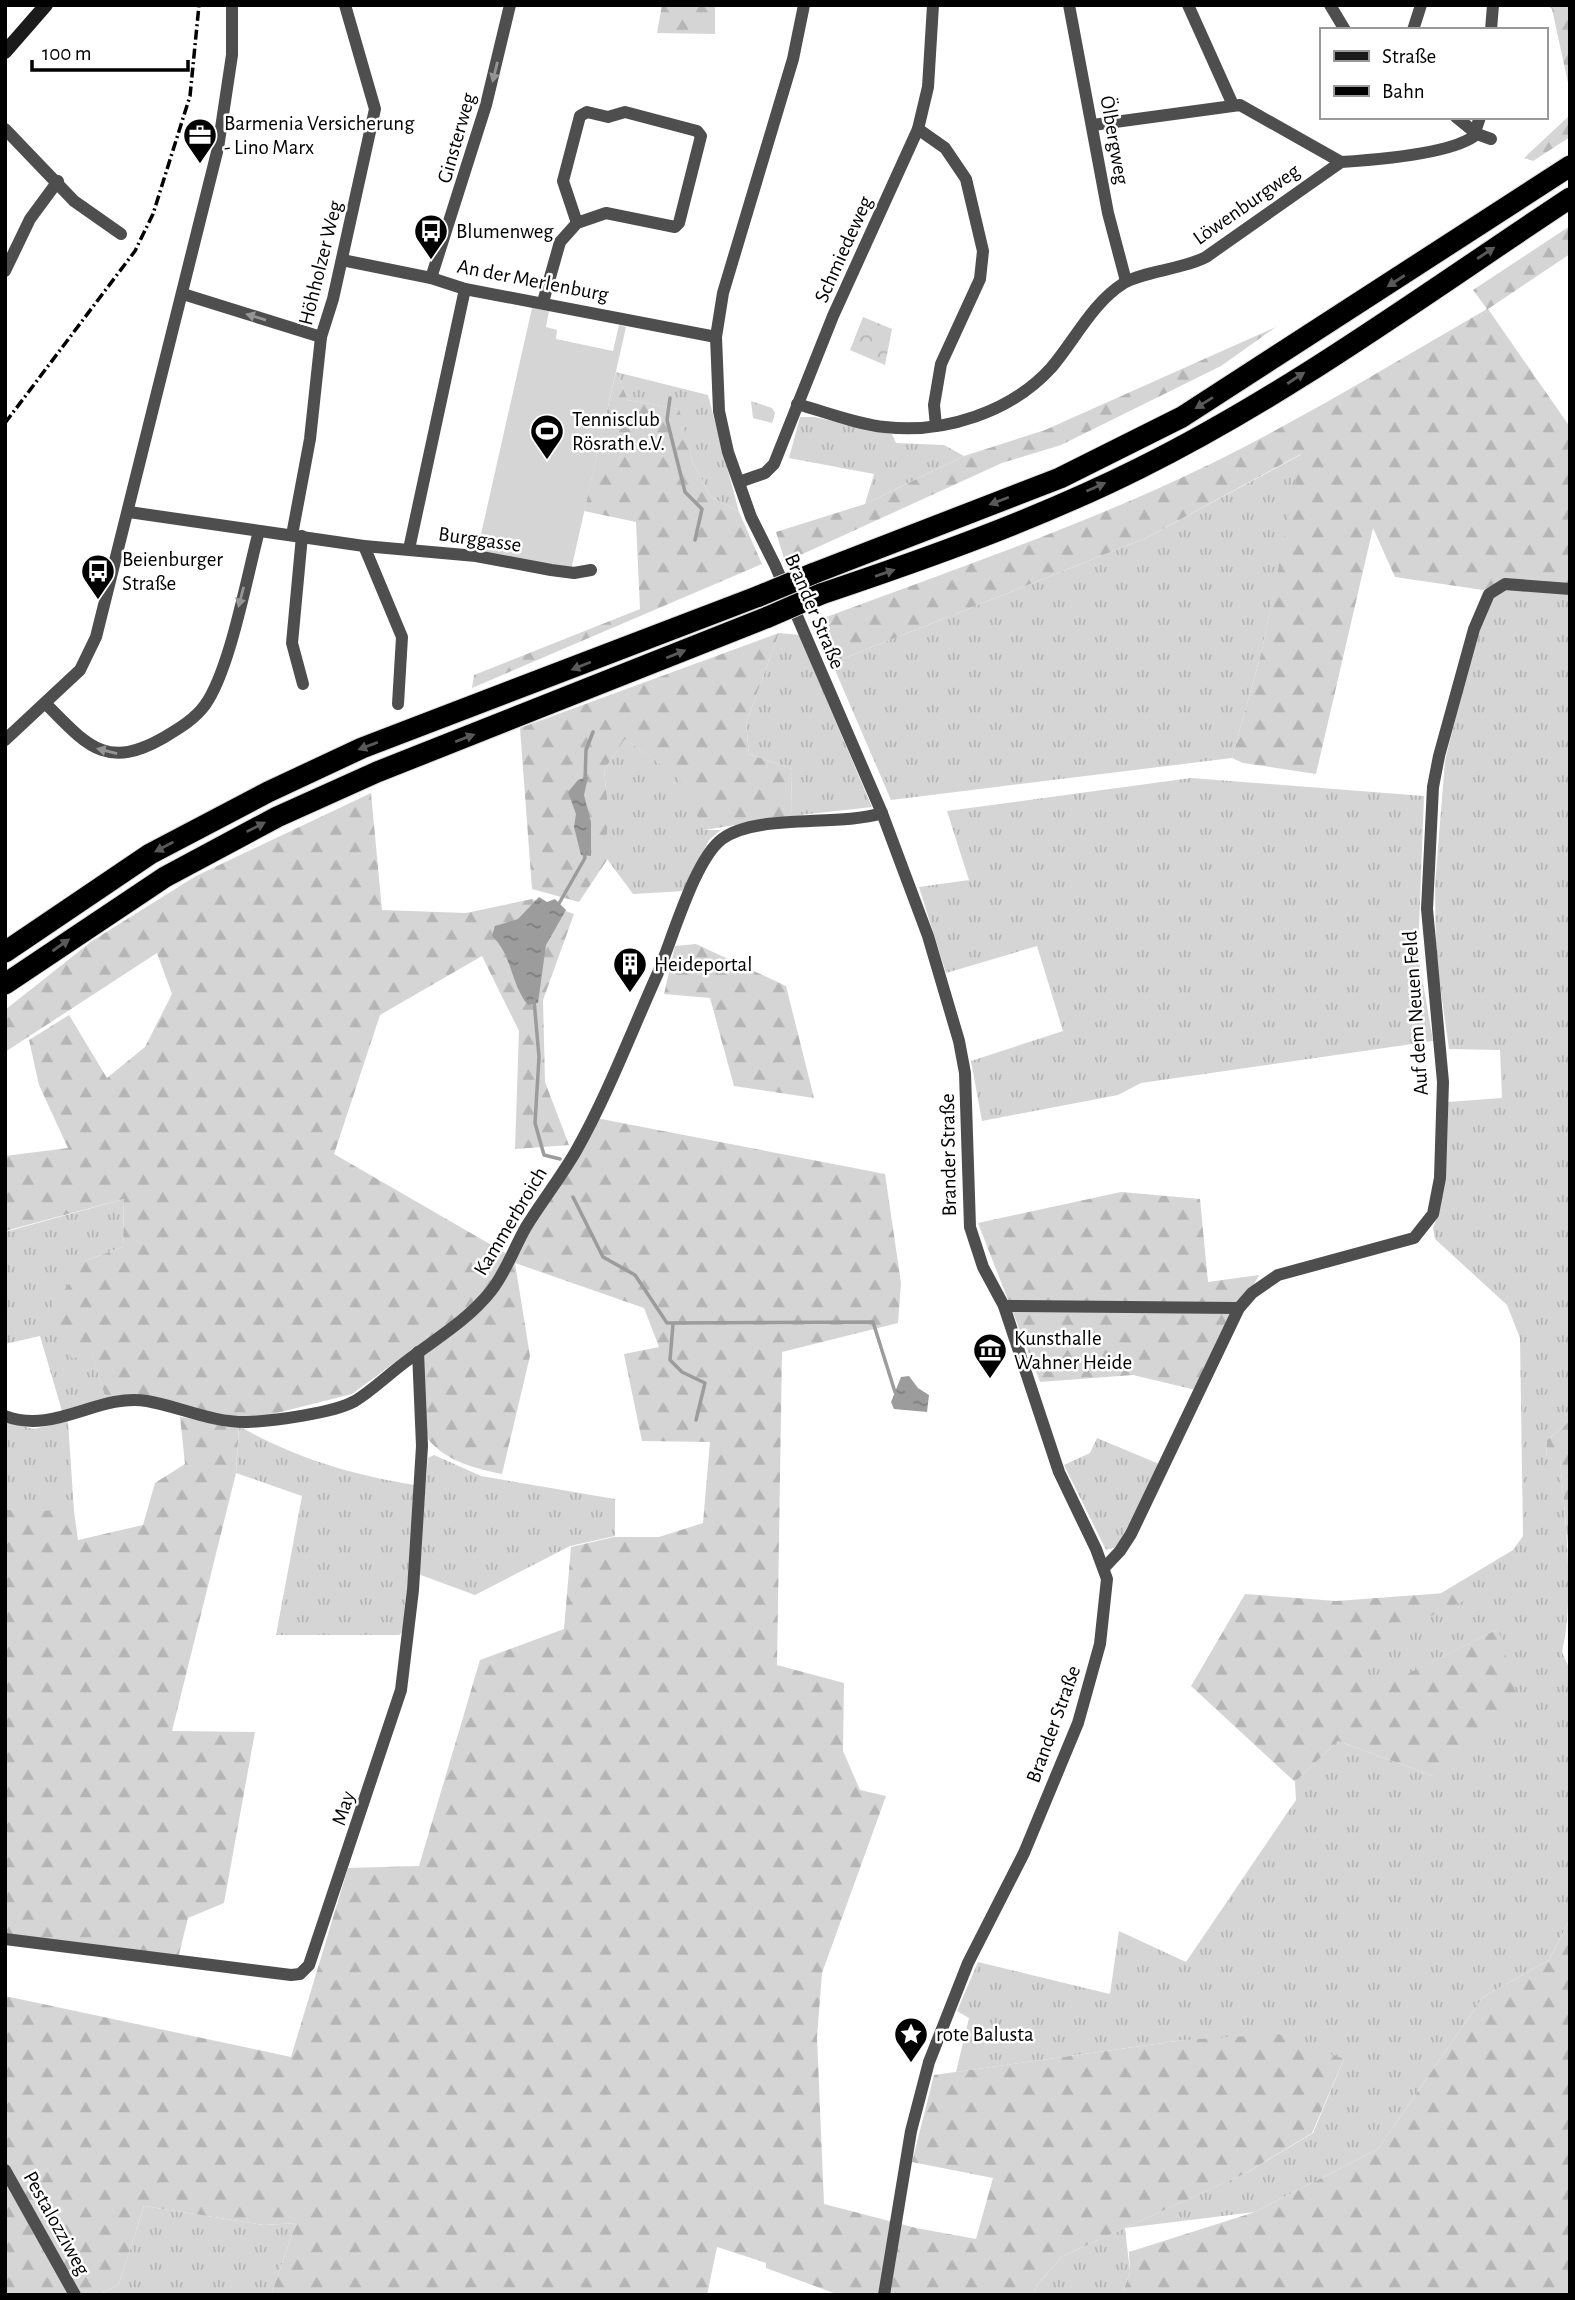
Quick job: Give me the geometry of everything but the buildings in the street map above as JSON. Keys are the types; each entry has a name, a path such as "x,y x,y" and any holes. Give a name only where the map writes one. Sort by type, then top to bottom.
{"highway":[{"path":"5,952 150,854 362,748 1060,478 1182,418 1570,166"},
{"path":"5,984 165,877 277,817 377,772 821,594 925,558 1076,496 1175,450 1279,390 1570,198"}],"main road":[{"path":"5,52 46,5"}],"street":[{"path":"5,740 80,670 92,648 183,294 228,90 232,5"},
{"name":"Höhholzer Weg","path":"297,536 321,337 342,260 375,109 345,5"},
{"name":"Ginsterweg","path":"431,278 469,166 510,5"},
{"name":"Brander Straße","path":"804,5 793,58 737,237 723,293 716,337 719,411 738,482 882,813 914,895 959,1041 968,1106 967,1203 970,1227 983,1267 1004,1306 1059,1472 1107,1579 1104,1617 1088,1694 1024,1853 968,1963 929,2062 911,2131 884,2295"},
{"name":"Schmiedeweg","path":"738,482 770,469 918,129 928,87 933,5"},
{"name":"Ölbergweg","path":"1069,5 1108,213 1126,281"},
{"path":"1188,5 1233,105"},
{"path":"1330,5 1344,28"},
{"path":"1414,28 1421,5"},
{"path":"1491,28 1493,5"},
{"path":"1093,125 1233,105 1247,108 1341,162 1369,161 1458,145 1476,133 1480,119"},
{"path":"543,302 560,242 577,223 606,213 674,227 679,223 701,135 697,131 625,112 608,117 587,113 580,116 563,181 577,223"},
{"path":"1458,119 1476,133 1491,139"},
{"path":"5,129 58,181 74,201 121,234"},
{"path":"918,129 945,148 966,179 984,251 980,279 941,364 934,405 936,426"},
{"name":"Löwenburgweg","path":"797,404 886,427 936,426 967,420 1004,404 1031,386 1065,351 1098,305 1126,281 1189,266 1206,257 1341,162"},
{"path":"5,271 30,219 58,181"},
{"name":"An der Merlenburg","path":"342,260 431,278 465,289 716,337"},
{"path":"410,549 465,289"},
{"path":"183,294 321,337"},
{"name":"Burggasse","path":"129,512 364,546 477,556 574,573 591,570"},
{"path":"45,703 92,747 117,755 143,749 193,718 210,697 223,668 259,531"},
{"path":"297,536 292,642 303,684"},
{"path":"364,546 402,637 398,704"},
{"name":"Auf dem Neuen Feld","path":"1104,1568 1131,1534 1239,1308 1252,1293 1278,1275 1414,1238 1433,1214 1440,1178 1443,1082 1430,947 1427,882 1433,787 1439,756 1474,629 1489,594 1505,584 1570,589"},
{"name":"Kammerbroich","path":"5,1416 25,1422 50,1420 117,1402 137,1401 231,1420 281,1418 353,1402 472,1312 492,1289 524,1230 577,1148 658,972 690,892 721,840 734,832 757,827 859,820 882,813"},
{"path":"1004,1306 1239,1308"},
{"name":"May","path":"5,1939 291,1975 300,1974 309,1965 401,1690 413,1590 422,1446 418,1352"},
{"name":"Pestalozziweg","path":"5,2170 75,2295"}],"green space":[{"path":"662,5 715,5 715,34 657,33"},
{"path":"1548,5 1570,5 1570,92 1552,9"},
{"path":"1570,115 1570,137 1533,161 1524,158"},
{"path":"1570,226 1570,254 1488,309 1570,427 1570,584 1499,582 1483,590 1395,577 1373,528 1316,774 1243,763 1232,758 1262,650 1301,454 1146,538 832,663 813,622 1059,530 1156,489 1240,449 1347,391 1487,309 1473,290"},
{"name":"Tennisclub Rösrath e.V.","path":"532,308 549,311 546,327 557,330 556,339 613,351 619,325 626,327 571,570 477,552"},
{"path":"863,317 892,329 885,365 850,350"},
{"path":"1276,327 1221,366 1061,445 1002,463 785,562 776,532 865,504 964,456 1045,430"},
{"path":"616,372 708,395 739,512 711,497 693,463 678,409 628,400"},
{"path":"616,372 628,400 679,409 693,463 711,497 739,512 762,564 472,688 474,675 640,609 636,522 584,511"},
{"path":"751,401 772,408 775,413 772,423 753,418"},
{"path":"800,417 814,417 892,434 896,443 944,445 964,456 865,504 874,474 789,458"},
{"path":"1302,454 1262,650 1232,758 891,800 832,663 1146,538"},
{"path":"1528,588 1570,592 1570,1421 1547,1440 1546,1458 1560,1459 1568,1557 1568,1607 1562,1652 1570,1670 1570,1919 1549,1960 1483,1997 1378,2149 1255,2212 1125,2228 1130,2272 1122,2295 1033,2295 1037,2285 1063,2256 1248,2172 1313,2133 1344,2059 1184,2040 956,2072 969,2018 957,2011 978,1962 1110,1994 1119,1931 1186,1962 1296,1800 1295,1782 1338,1741 1433,1776 1498,1629 1367,1694 1363,1647 1484,1591 1438,1595 1513,1550 1523,1536 1520,1338 1507,1305 1435,1239 1433,1228 1438,1215 1448,1102 1502,1098 1500,1050 1449,1049 1436,957 1435,885 1445,761 1475,636 1490,600 1506,590"},
{"path":"779,633 799,635 872,807 791,816 792,769 749,754 746,723"},
{"path":"779,633 746,723 749,754 792,769 791,816 704,830 678,777 625,739 604,770 607,860 579,902 532,889 520,728"},
{"path":"625,739 679,777 704,830 721,830 709,840 684,891 633,894 607,859 604,770"},
{"path":"1191,778 1424,796 1418,954 1433,1041 1141,1083 1118,1095 982,1121 971,1061 1063,1031 1037,946 946,973 919,887 969,880 947,811"},
{"path":"371,793 382,910 466,913 532,899 574,914 543,1000 545,1082 569,1145 515,1149 519,1031 482,956 380,1015 334,1154 507,1254 596,1118 885,1174 901,1283 898,1323 782,1352 777,1665 844,1683 843,1751 860,1790 886,1796 822,1973 817,2037 824,2204 916,2228 976,2239 993,2178 912,2162 934,2075 1184,2040 1278,2034 1344,2059 1312,2133 1246,2173 1063,2256 1037,2285 1033,2295 839,2295 766,2268 766,2263 717,2247 707,2295 271,2295 296,2223 264,2225 144,2206 119,2284 99,2295 5,2295 5,1996 291,2057 348,1868 419,1866 480,1660 564,1629 571,1547 614,1537 659,1537 703,1523 710,1442 642,1441 624,1354 659,1347 644,1308 515,1263 530,1356 502,1474 472,1467 452,1458 428,1439 413,1349 352,1394 265,1416 239,1417 106,1400 92,1353 71,1359 53,1305 87,1260 123,1247 124,1199 5,1231 5,1156 68,1148 39,1085 29,1040 69,1015 107,1078 145,1047 172,994 157,953 5,1052 5,1010 92,941 196,876"},
{"path":"696,944 786,986 814,1098 734,1086 710,998 664,994 675,946"},
{"path":"1121,1192 1200,1199 1208,1282 1259,1275 1196,1390 1133,1375 1040,1382 978,1223"},
{"path":"124,1199 123,1247 87,1260 92,1352 106,1400 62,1411 40,1336 5,1344 5,1232"},
{"path":"180,1417 239,1426 236,1473 172,1731 255,1732 224,1903 188,1918 178,1958 5,1934 5,1510 74,1511 78,1540 143,1525 155,1483 185,1464"},
{"path":"68,1421 74,1511 5,1524 5,1422 34,1429"},
{"path":"1570,1421 1570,1568 1560,1460 1546,1458 1547,1440"},
{"path":"239,1426 324,1464 415,1485 404,1630 399,1635 276,1635 302,1496 236,1473"},
{"path":"1097,1438 1159,1464 1121,1546 1106,1550 1064,1465 1090,1453"},
{"path":"434,1455 481,1476 615,1499 615,1536 570,1546 475,1595 418,1574 428,1458"},
{"path":"1487,1590 1364,1647 1368,1693 1498,1629 1520,1705 1433,1776 1338,1741 1295,1782 1191,1686 1245,1594 1336,1601"},
{"path":"1570,1919 1570,2295 1122,2295 1130,2272 1129,2252 1255,2212 1378,2149 1483,1997 1549,1960"},
{"path":"144,2206 264,2225 296,2223 271,2295 99,2295 119,2284"}],"water":[{"path":"588,777 584,795 591,822 591,856 581,855 574,827 576,814 568,792 578,780"},
{"path":"539,897 547,902 555,899 566,910 546,945 538,1003 528,1005 522,997 504,952 492,936 495,926 518,919"},
{"path":"909,1376 918,1388 929,1395 927,1412 894,1409 891,1402 901,1377"}],"waterway":[{"path":"670,398 667,420 685,492 702,509 695,540"},
{"path":"585,782 586,750 593,732"},
{"path":"557,907 585,858 584,852"},
{"path":"534,1000 539,1057 535,1123 544,1155 560,1159"},
{"path":"573,1197 603,1257 635,1275 667,1323 873,1322 895,1392"},
{"path":"673,1324 670,1360 682,1372 705,1383 696,1420"}],"railway":[{"path":"5,423 135,251 153,214 190,96 199,5"}],"place":[{"name":"Barmenia Versicherung - Lino Marx","path":"200,165"},
{"name":"Blumenweg","path":"431,261"},
{"name":"Tennisclub Rösrath e.V.","path":"547,461"},
{"name":"Beienburger Straße","path":"98,601"},
{"name":"Heideportal","path":"630,994"},
{"name":"Kunsthalle Wahner Heide","path":"990,1380"},
{"name":"rote Balusta","path":"911,2064"}]}
